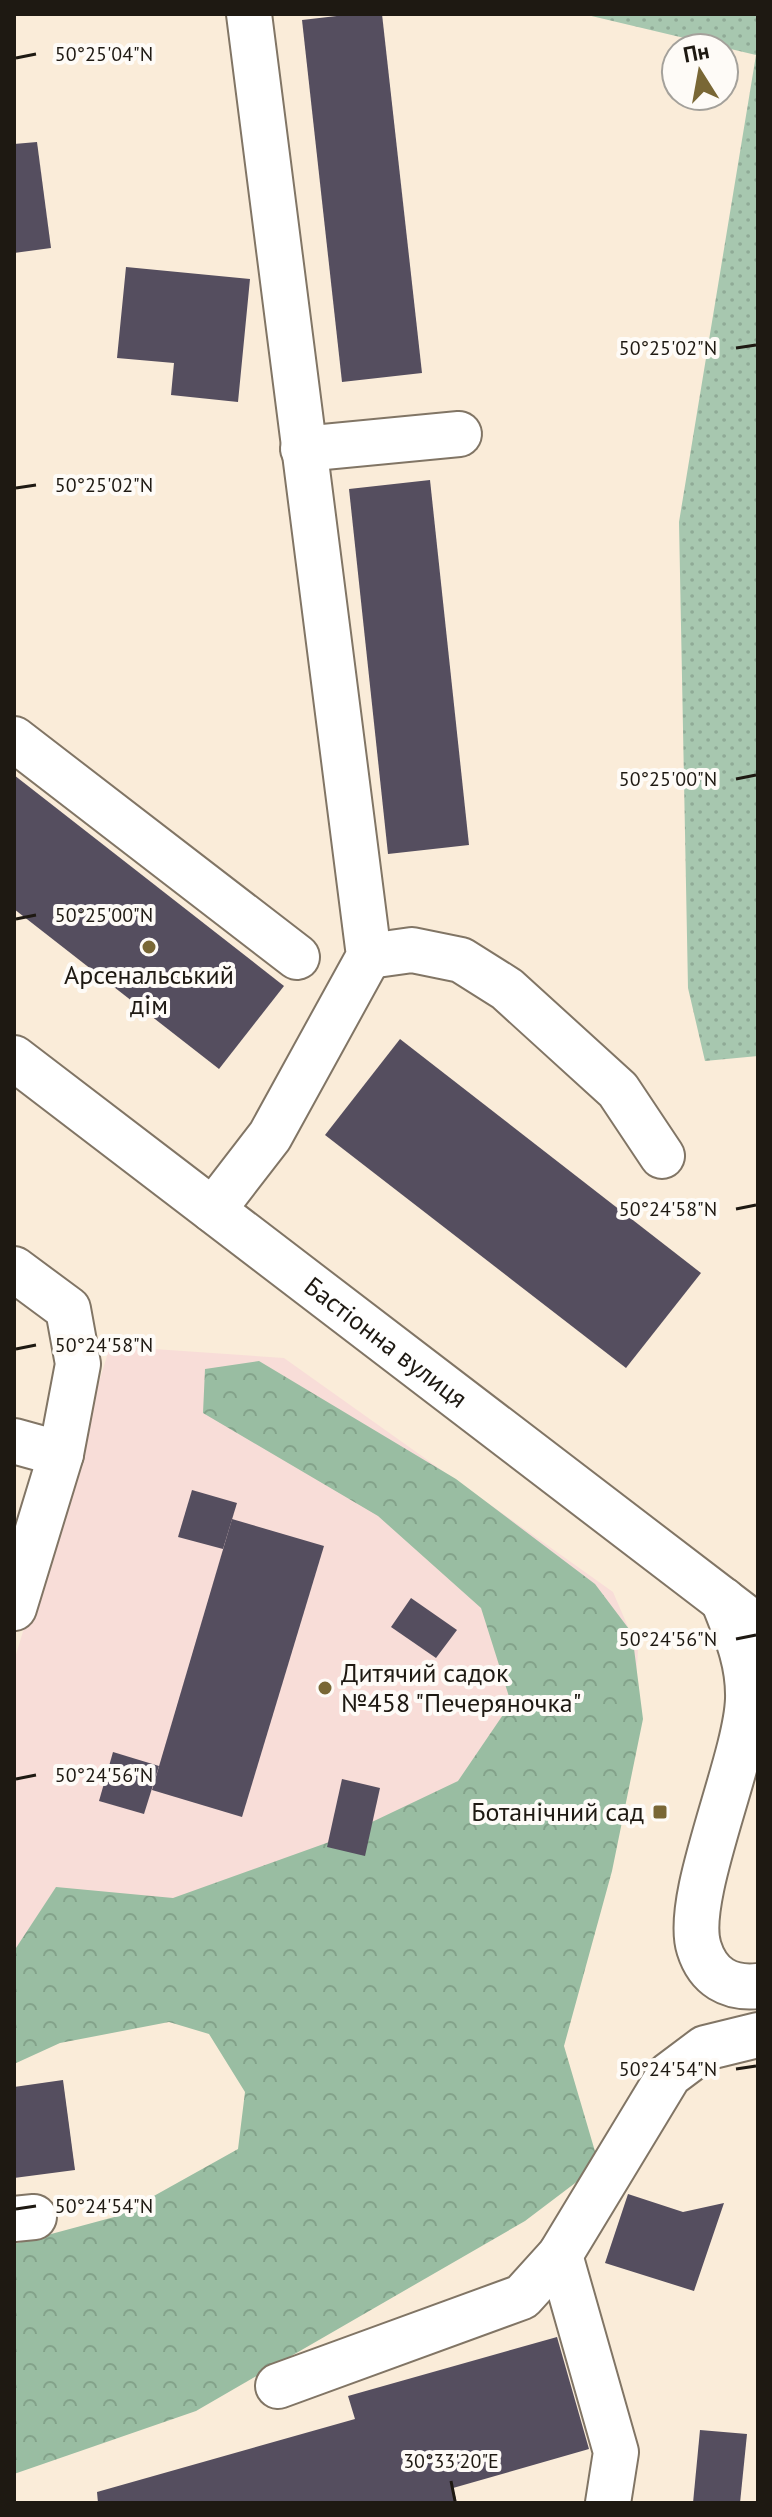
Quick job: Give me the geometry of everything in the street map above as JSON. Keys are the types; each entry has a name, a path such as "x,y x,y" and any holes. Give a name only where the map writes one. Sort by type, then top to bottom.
{"street":[{"path":"213,1210 270,1136 369,956 249,14"},
{"path":"303,449 459,434"},
{"path":"14,739 297,957"},
{"path":"369,956 412,950 461,960 507,989 618,1090 662,1156"},
{"name":"Бастіонна вулиця","path":"14,1058 757,1626"},
{"path":"14,1269 68,1309 78,1364 61,1454 14,1608"},
{"path":"14,1441 61,1454"},
{"path":"722,1597 745,1655 748,1700 698,1907 698,1947 714,1977 738,1988 758,1986"},
{"path":"278,2386 522,2297 560,2255 669,2075 705,2048 758,2035"},
{"path":"560,2255 616,2452 608,2503"}],"shaded area":[{"name":"Дитячий садок №458 \"Печеряночка\"","path":"110,1346 284,1358 613,1592 638,1650 634,1714 585,1881 14,1973 14,1661"}],"green space":[{"path":"583,14 758,14 758,1056 705,1061 688,988 679,522 756,55 740,51 740,32 660,32"},
{"path":"259,1361 456,1479 595,1584 632,1633 643,1719 612,1871 564,2046 599,2165 525,2221 196,2411 14,2474 14,2244 118,2216 238,2149 245,2092 209,2034 169,2022 60,2043 14,2064 14,1951 56,1887 173,1898 332,1841 458,1781 511,1703 481,1608 378,1516 203,1413 205,1369"}],"building":[{"path":"382,14 422,373 342,382 302,20"},
{"path":"37,142 51,248 14,253 14,144"},
{"path":"126,267 250,279 238,402 171,395 174,363 117,358"},
{"path":"430,480 469,845 388,854 349,489"},
{"name":"Арсенальський дім","path":"14,775 284,986 219,1069 14,909"},
{"path":"400,1039 701,1273 626,1368 325,1135"},
{"path":"192,1490 237,1503 223,1549 178,1537"},
{"path":"232,1519 324,1546 242,1817 152,1790"},
{"path":"411,1598 457,1630 436,1658 391,1627"},
{"path":"113,1752 159,1766 144,1814 99,1801"},
{"path":"342,1779 380,1788 365,1856 327,1847"},
{"path":"63,2080 75,2170 14,2178 14,2087"},
{"path":"628,2194 683,2212 724,2203 694,2291 605,2263"},
{"path":"557,2337 589,2449 453,2488 457,2503 98,2503 97,2492 355,2419 348,2396"},
{"path":"700,2430 747,2434 740,2503 693,2503"}],"place":[{"name":"Арсенальський дім","path":"149,947"},
{"name":"Дитячий садок №458 \"Печеряночка\"","path":"325,1688"},
{"name":"Ботанічний сад","path":"660,1812"}]}
